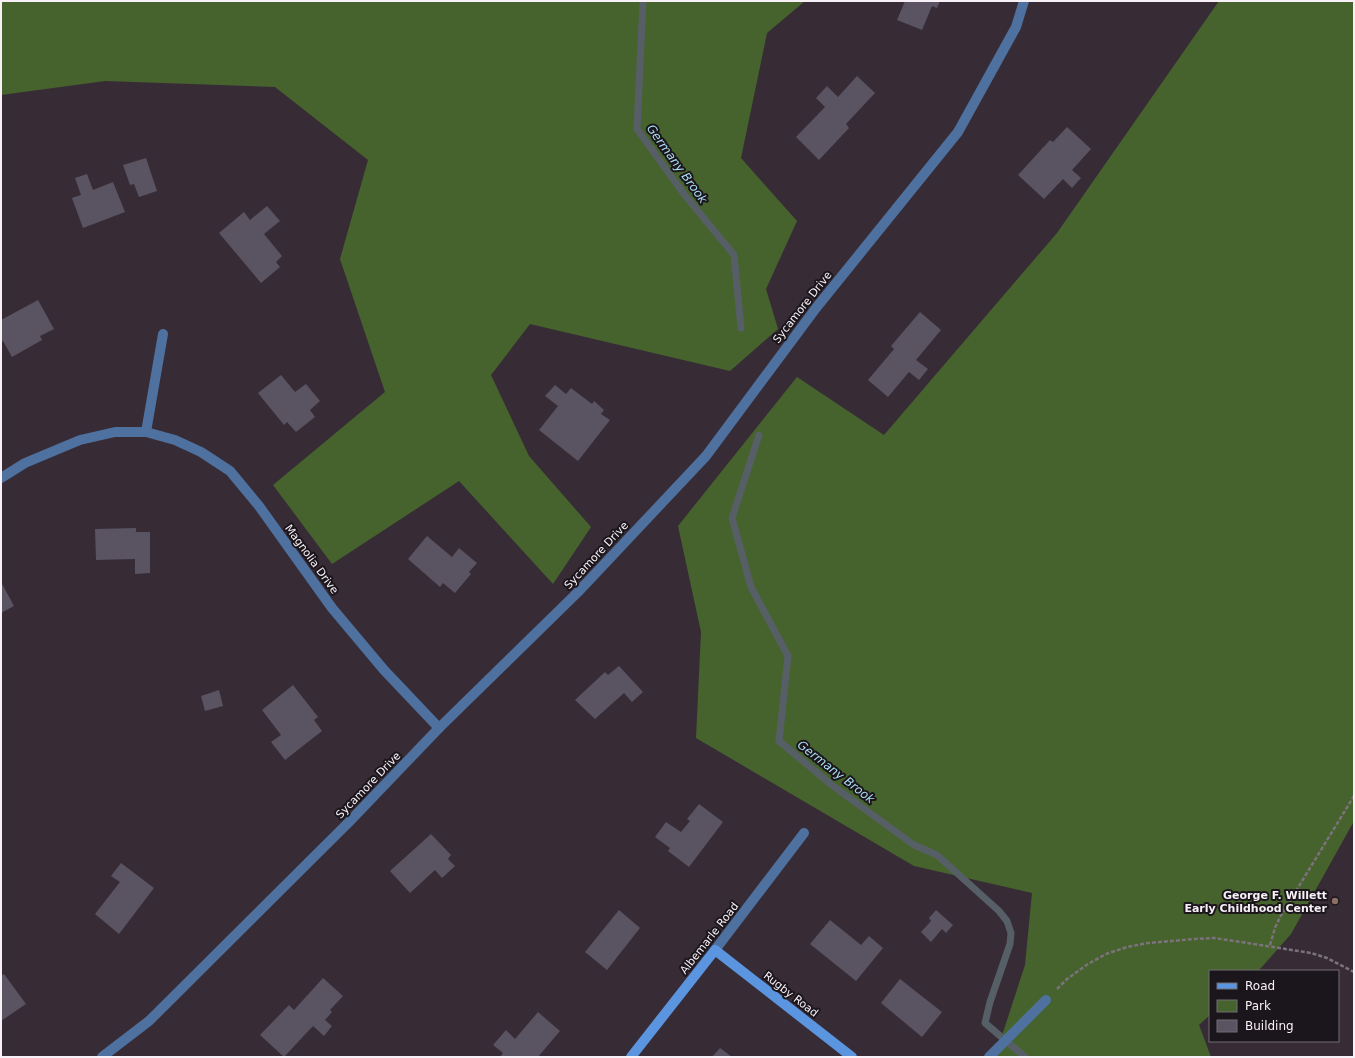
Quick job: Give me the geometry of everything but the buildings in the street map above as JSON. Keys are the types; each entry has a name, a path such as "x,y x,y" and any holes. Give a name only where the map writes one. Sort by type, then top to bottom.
{"street":[{"name":"Sycamore Drive","path":"102,1057 149,1021 349,822 439,728 578,592 706,456 816,308 958,132 1016,27 1024,1"},
{"path":"146,432 163,334"},
{"name":"Magnolia Drive","path":"1,478 25,463 80,440 115,432 146,432 175,440 201,452 230,471 259,506 332,608 384,670 439,728"},
{"name":"Albemarle Road","path":"630,1057 715,950 804,833"},
{"name":"Rugby Road","path":"715,950 852,1057"},
{"path":"993,1053 1046,1000"}],"path":[{"path":"1270,946 1280,917 1354,796"},
{"path":"1046,1000 1068,979 1088,964 1106,954 1127,947 1173,940 1214,938 1311,953 1327,958 1354,972"}],"green space":[{"path":"1,1 805,1 767,33 741,158 797,221 766,289 778,329 730,371 530,324 491,375 529,456 591,527 553,584 459,481 332,564 273,485 385,392 340,259 368,160 275,87 105,81 1,95"},
{"path":"1219,1 1354,1 1354,821 1291,934 1261,968 1259,970 1209,970 1209,1016 1199,1025 1211,1057 995,1057 1025,965 1032,893 914,866 696,738 701,632 678,526 797,377 884,435 1057,233"}],"waterway":[{"name":"Germany Brook","path":"643,1 637,129 684,194 734,255 741,328"},
{"name":"Germany Brook","path":"759,435 732,518 751,587 788,656 779,741 833,786 914,845 937,855 999,911 1007,921 1011,933 1010,944 990,1002 985,1023 1025,1057"}],"place":[{"name":"George F. Willett Early Childhood Center","path":"1335,901"}]}
